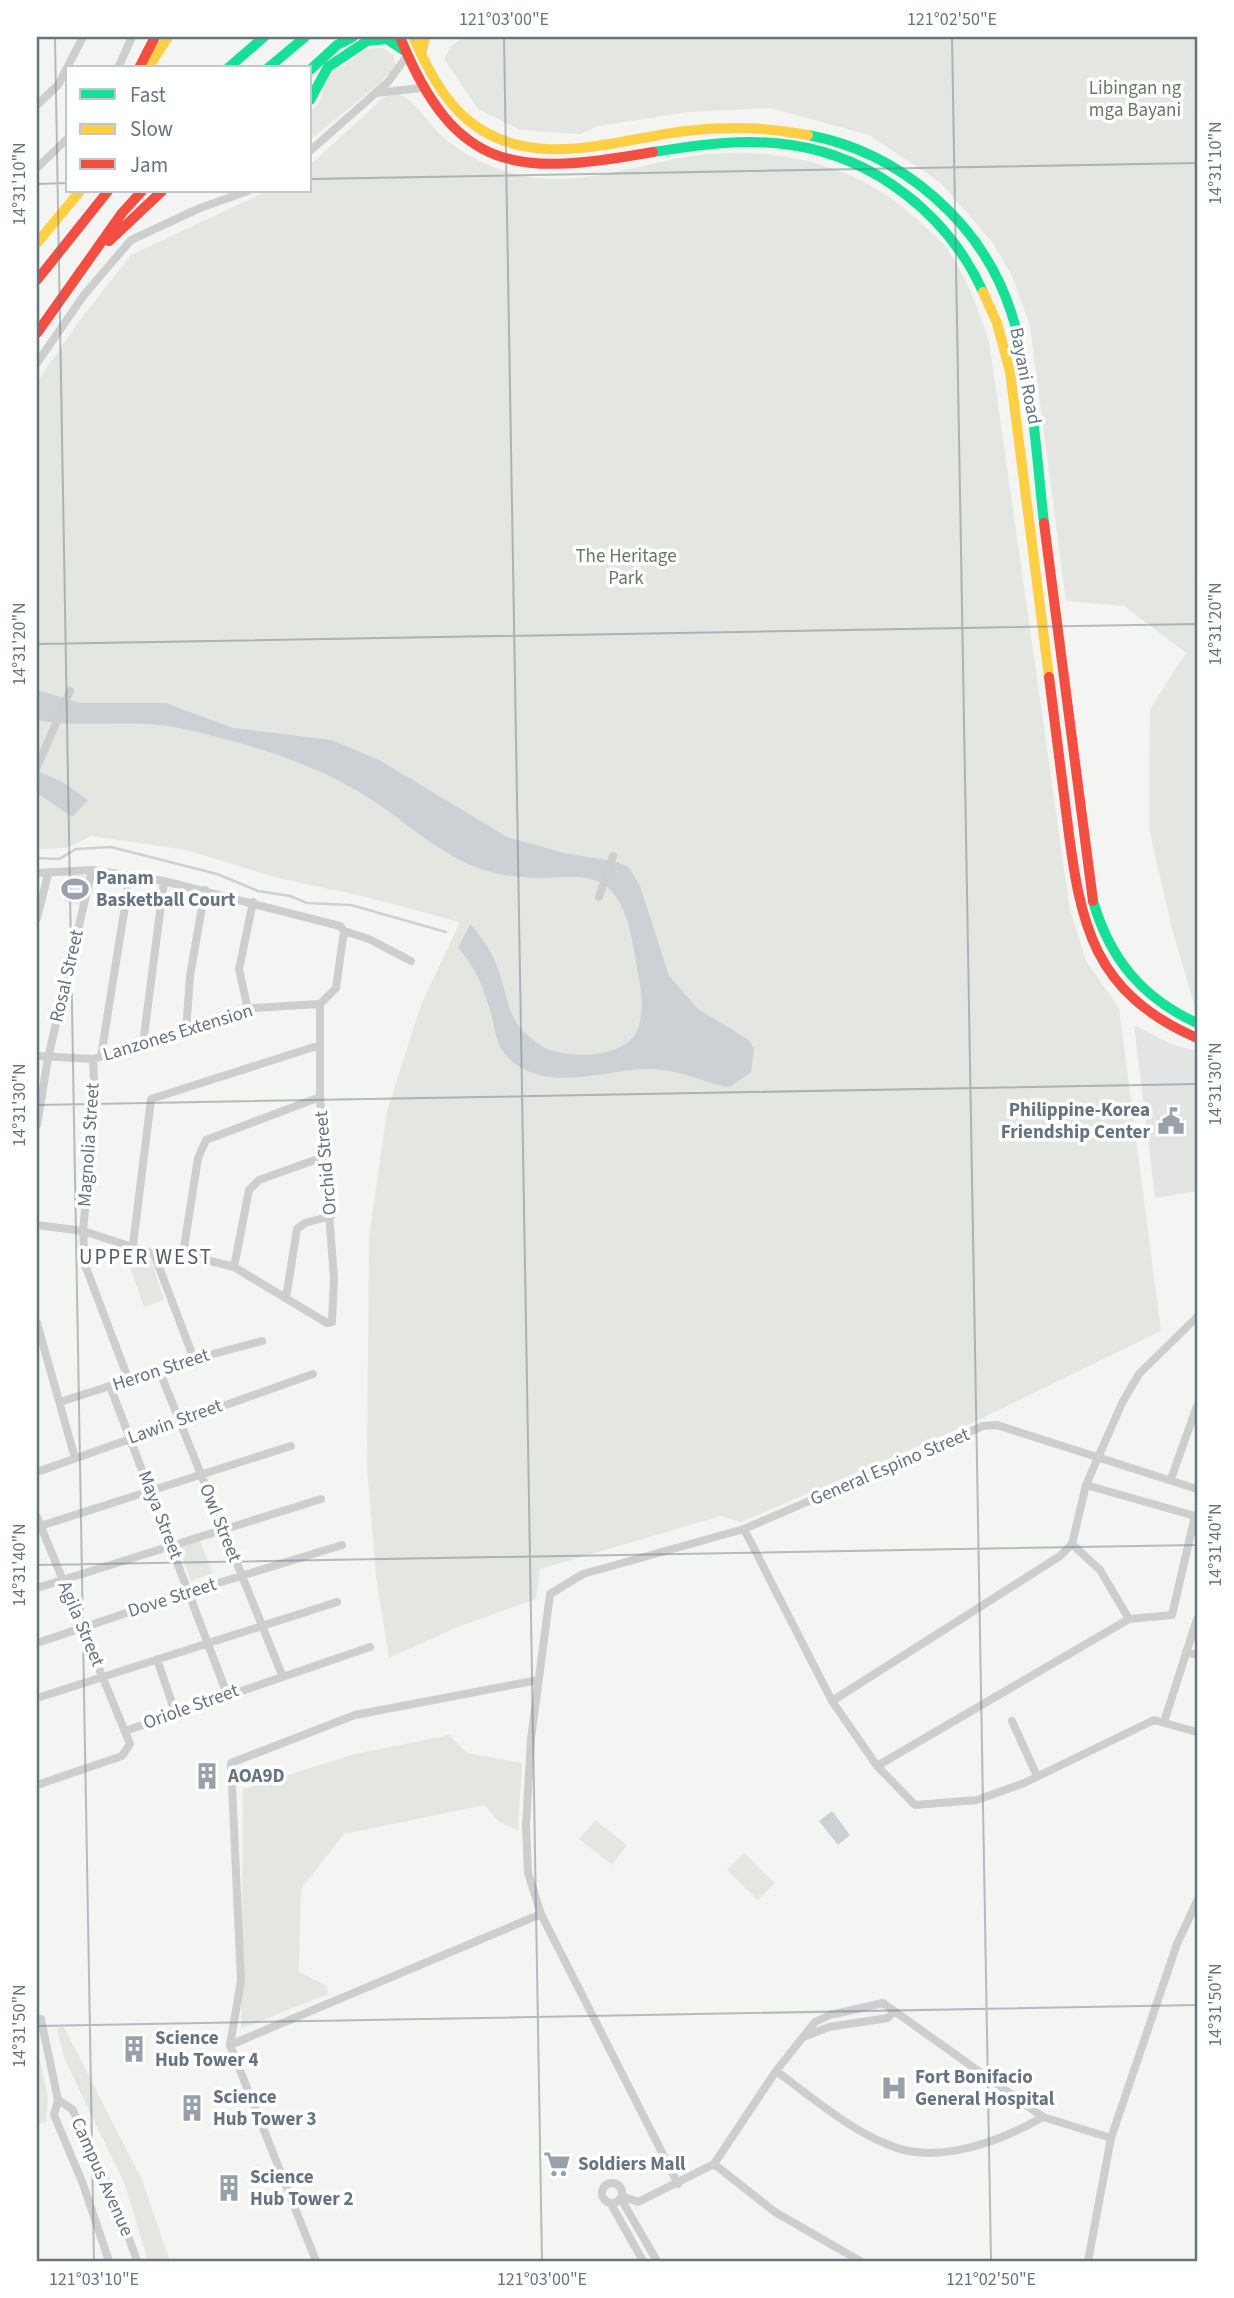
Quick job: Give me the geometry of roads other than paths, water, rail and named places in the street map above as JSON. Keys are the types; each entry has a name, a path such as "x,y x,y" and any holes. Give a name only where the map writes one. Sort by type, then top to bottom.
{"main road":[{"path":"140,66 155,37"},
{"path":"149,66 168,37"},
{"path":"230,66 264,37"},
{"path":"270,66 304,37"},
{"path":"312,67 337,46 353,37"},
{"name":"Bayani Road","path":"400,37 421,88 439,114 472,144 495,155 541,165 589,164 714,144 744,142 807,147 854,162 885,178 932,216 968,260 984,288 1004,341 1074,874 1085,924 1095,949 1114,981 1135,1004 1155,1018 1197,1038"},
{"name":"Bayani Road","path":"414,37 446,98 462,116 478,129 519,146 565,149 710,128 779,127 807,131 858,148 890,164 944,205 982,253 999,282 1021,350 1087,872 1096,919 1108,946 1125,973 1160,1006 1197,1023"},
{"path":"421,54 425,37"},
{"path":"312,96 328,66 367,41 387,39 406,54"},
{"path":"37,243 79,192"},
{"path":"37,280 107,192"},
{"path":"37,333 86,263 141,192"},
{"path":"86,263 161,192"},
{"path":"1074,874 1087,872"}],"street":[{"path":"68,66 83,37"},
{"path":"119,66 132,37"},
{"path":"312,149 376,93 406,54"},
{"path":"37,105 58,85 66,70"},
{"path":"376,93 421,88"},
{"path":"776,145 779,127"},
{"path":"37,168 66,140"},
{"path":"37,363 84,295 131,240 200,208 245,192"},
{"path":"932,216 944,205"},
{"path":"37,766 70,691"},
{"path":"599,897 613,856"},
{"path":"37,873 92,870 205,890 342,928 411,961"},
{"name":"Rosal Street","path":"37,1125 48,1058 92,870"},
{"path":"37,918 48,874"},
{"name":"Magnolia Street","path":"129,1381 85,1265 83,1231 97,1058 130,875"},
{"path":"143,1044 164,881"},
{"path":"186,1032 191,976 205,890"},
{"path":"248,1010 239,970 253,902"},
{"path":"320,1004 336,988 342,928"},
{"name":"Lanzones Extension","path":"37,1056 97,1058 186,1032 248,1010 277,1005 320,1004"},
{"name":"Orchid Street","path":"286,1298 327,1322 332,1322 334,1278 320,1097 320,1004"},
{"path":"132,1245 151,1099 320,1045"},
{"path":"183,1254 198,1158 206,1140 320,1097"},
{"path":"234,1267 249,1190 259,1180 326,1156"},
{"path":"37,1225 83,1231 154,1254 183,1254 234,1267 286,1298 298,1229 305,1223 331,1216"},
{"path":"154,1254 194,1359"},
{"path":"832,1701 1060,1556 1072,1544 1086,1485 1139,1374 1197,1317"},
{"path":"37,1323 75,1458"},
{"name":"Heron Street","path":"60,1402 262,1340"},
{"name":"Owl Street","path":"159,1370 282,1675"},
{"name":"Lawin Street","path":"37,1472 179,1419 313,1374"},
{"name":"Maya Street","path":"110,1386 227,1694"},
{"path":"1171,1479 1197,1406"},
{"name":"General Espino Street","path":"678,2184 541,1914 526,1857 531,1739 550,1594 576,1577 605,1567 658,1555 744,1529 983,1426 997,1425 1098,1455 1197,1489"},
{"path":"38,1523 291,1446"},
{"path":"877,1766 1129,1619 1172,1615 1195,1516 1086,1485"},
{"path":"37,1588 321,1499"},
{"name":"Agila Street","path":"38,1523 125,1731"},
{"path":"744,1529 832,1701 877,1766 915,1805 977,1800 1037,1776 1154,1720 1197,1732"},
{"path":"1072,1544 1100,1570 1129,1619"},
{"name":"Dove Street","path":"37,1643 189,1591 342,1545"},
{"path":"37,1698 337,1602"},
{"path":"1164,1722 1197,1619"},
{"name":"Oriole Street","path":"37,1785 122,1755 130,1744 125,1731 370,1647"},
{"path":"1186,1652 1197,1656"},
{"path":"157,1659 175,1712"},
{"path":"316,2261 230,2045 241,1981 231,1763 355,1715 538,1680"},
{"path":"1012,1721 1037,1776"},
{"path":"1088,2261 1111,2138 1177,1944 1197,1901"},
{"path":"230,2045 541,1914"},
{"path":"611,2204 622,2197 638,2202 714,2164 776,2071 815,2022 830,2015 883,2003 1043,2117 1111,2138"},
{"path":"800,2038 830,2027 888,2018 894,2011"},
{"name":"Campus Avenue","path":"41,2019 58,2100 54,2115 83,2184 109,2261"},
{"path":"776,2071 850,2123 889,2146 914,2152 938,2152 991,2141 1016,2133 1043,2117"},
{"name":"Campus Avenue","path":"58,2100 72,2109 90,2144 120,2213 136,2261"},
{"path":"714,2164 775,2213 860,2261"},
{"path":"643,2261 611,2204 602,2194 607,2185 619,2186 622,2197 657,2261"}],"waterway":[{"path":"37,858 59,859 76,849 111,847 217,874 258,891 290,896 307,903 351,905 446,932"}],"place":[{"name":"Panam Basketball Court","path":"75,889"},
{"name":"Philippine-Korea Friendship Center","path":"1171,1121"},
{"name":"AOA9D","path":"207,1776"},
{"name":"Science Hub Tower 4","path":"134,2049"},
{"name":"Fort Bonifacio General Hospital","path":"894,2088"},
{"name":"Science Hub Tower 3","path":"192,2108"},
{"name":"Soldiers Mall","path":"557,2164"},
{"name":"Science Hub Tower 2","path":"229,2188"}],"district":[{"name":"UPPER WEST","path":"146,1257"}],"park label":[{"name":"Libingan ng mga Bayani","path":"1135,99"},
{"name":"The Heritage Park","path":"626,567"}]}
